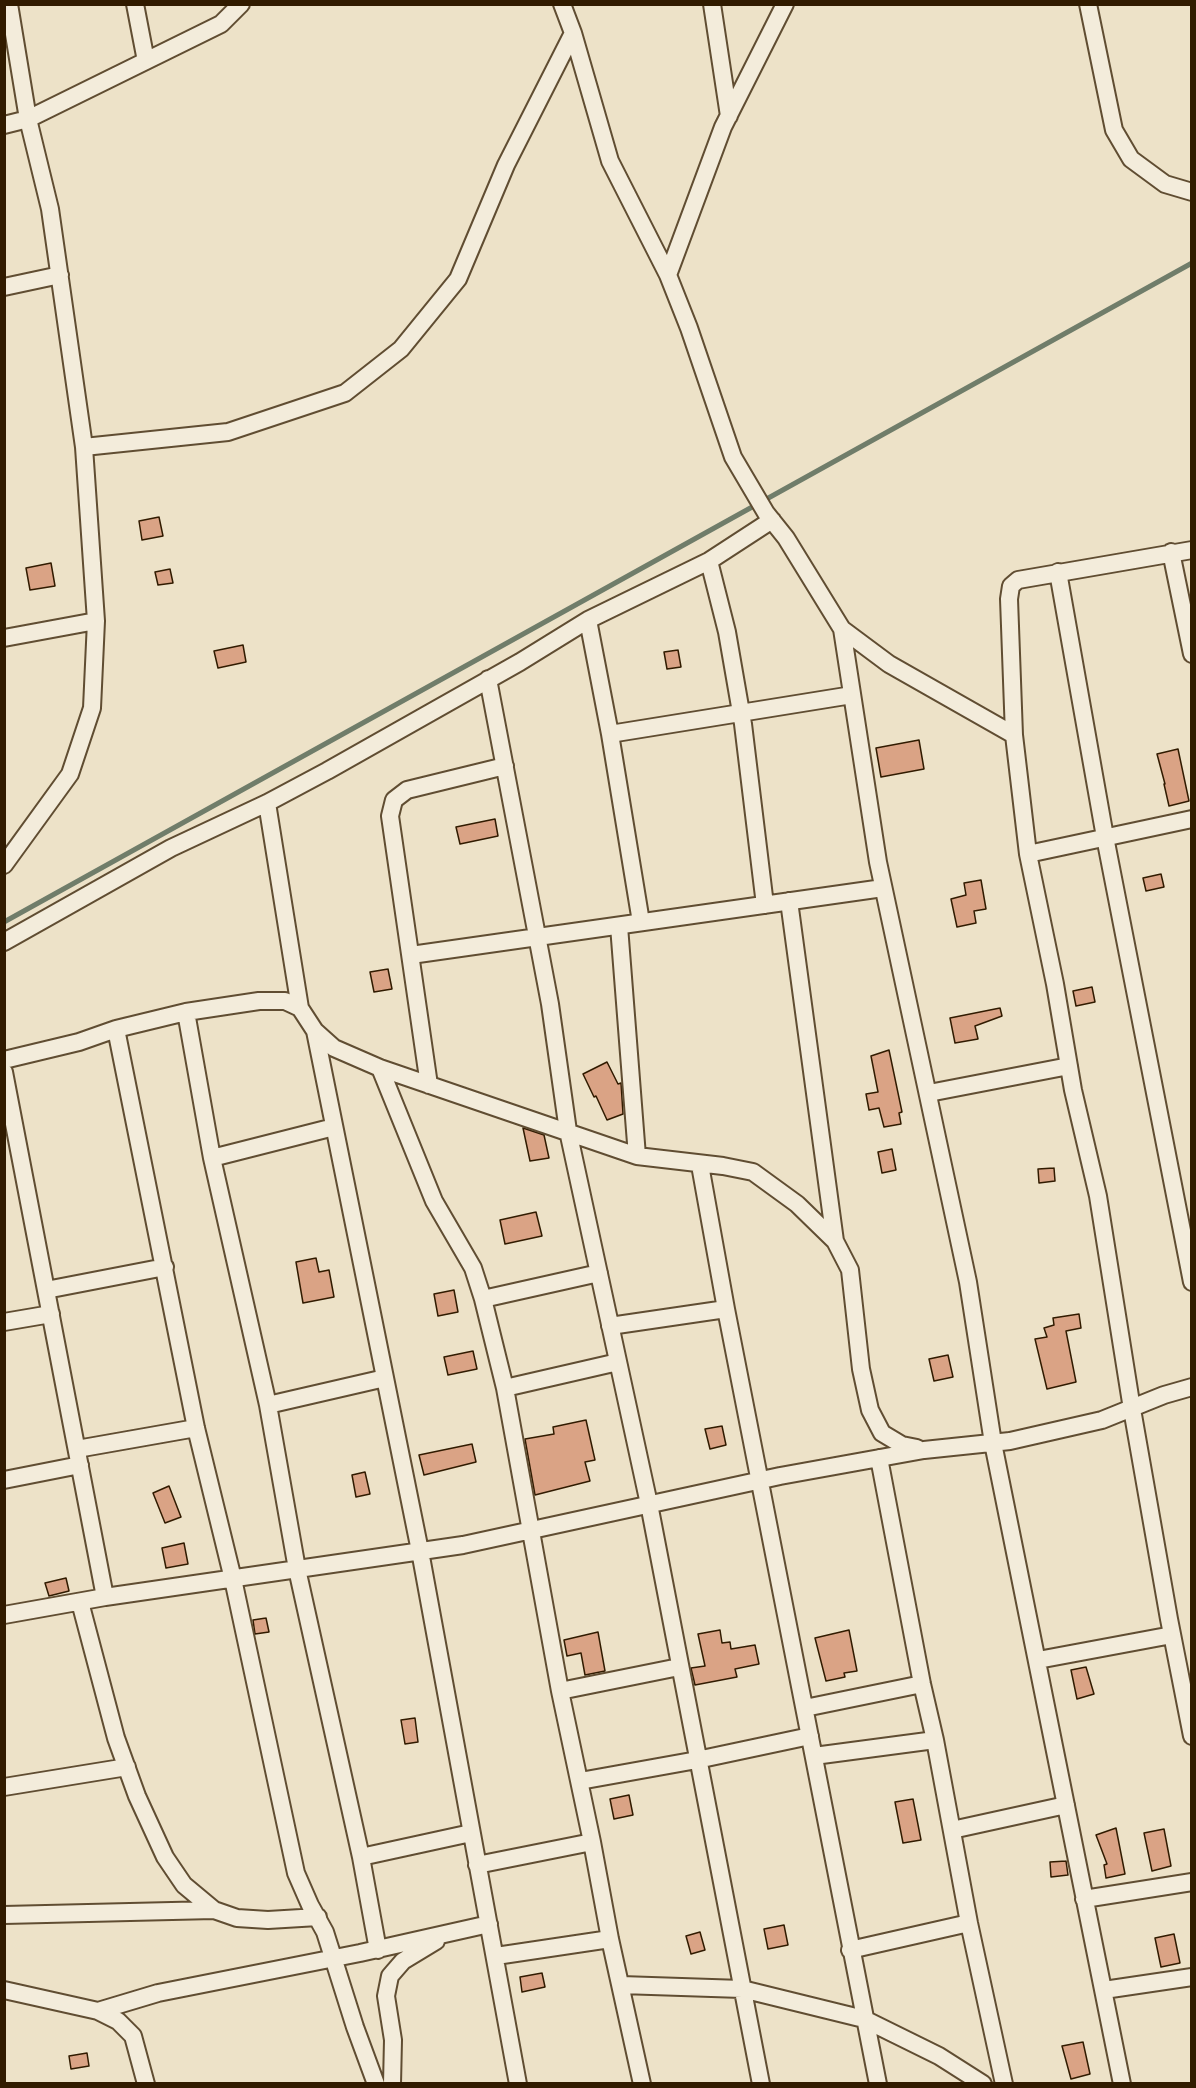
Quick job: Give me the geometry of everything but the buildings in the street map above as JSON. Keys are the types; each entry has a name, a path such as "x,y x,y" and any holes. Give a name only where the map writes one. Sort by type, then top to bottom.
{"street":[{"path":"4,865 70,774 92,708 96,621 84,447 60,275 50,209 28,119 9,4"},
{"path":"135,4 146,61"},
{"path":"4,125 28,119 221,24 241,4"},
{"path":"562,4 573,33 610,161 668,275 689,328 733,457 842,628 889,664 1014,735"},
{"path":"712,4 729,116"},
{"path":"668,275 729,116 785,4"},
{"path":"1088,4 1114,130 1131,159 1165,184 1191,192"},
{"path":"84,447 228,432 345,393 401,349 458,279 506,165 573,33"},
{"path":"4,287 60,275"},
{"path":"4,942 171,848 267,803 588,620 709,561 772,520"},
{"path":"1191,550 1018,580 1011,586 1009,599 1014,735 1028,854 1055,984 1069,1066 1098,1196 1132,1409 1172,1635 1188,1698 1191,1736"},
{"path":"1171,552 1191,654"},
{"path":"709,561 727,632 741,713 765,905"},
{"path":"1058,572 1105,837 1191,1282"},
{"path":"588,620 641,922"},
{"path":"4,638 96,621"},
{"path":"842,628 883,888 968,1282 993,1443 1122,2084"},
{"path":"488,679 550,1004 568,1131 649,1504 761,2084"},
{"path":"610,735 852,695"},
{"path":"429,1085 390,816 394,800 407,790 505,766"},
{"path":"267,803 300,1008 315,1032 334,1048 380,1068 637,1156 723,1166 753,1172 797,1204 835,1241 850,1270 861,1369 870,1410 882,1433 902,1446 924,1450"},
{"path":"1028,854 1191,819"},
{"path":"411,955 883,888"},
{"path":"789,901 835,1241"},
{"path":"619,926 637,1156"},
{"path":"4,1060 186,1012 259,1000 285,1001 300,1008"},
{"path":"186,1012 212,1158 268,1405 297,1569 378,1950"},
{"path":"116,1029 196,1428 232,1579 296,1873 325,1932 376,2084"},
{"path":"315,1032 420,1551 518,2084"},
{"path":"929,1093 1069,1066"},
{"path":"380,1068 434,1201 472,1268 483,1299 505,1389 560,1690 640,2083"},
{"path":"4,1072 105,1597"},
{"path":"212,1158 334,1127"},
{"path":"700,1165 850,1950 878,2084"},
{"path":"46,1290 165,1267"},
{"path":"483,1299 599,1273"},
{"path":"610,1326 726,1309"},
{"path":"4,1322 51,1314"},
{"path":"505,1389 618,1362"},
{"path":"268,1405 385,1378"},
{"path":"4,1615 105,1597 463,1545 760,1480 924,1450 993,1443 1060,1430 1102,1420 1164,1395 1191,1387"},
{"path":"4,1480 78,1457 196,1428"},
{"path":"879,1458 969,1923 1004,2084"},
{"path":"80,1602 116,1738 137,1796 165,1857 184,1885 214,1910"},
{"path":"1038,1660 1172,1635"},
{"path":"560,1690 679,1667"},
{"path":"805,1708 922,1684"},
{"path":"580,1781 697,1760 810,1736"},
{"path":"814,1756 935,1740"},
{"path":"4,1787 127,1767"},
{"path":"952,1830 1066,1805"},
{"path":"360,1857 471,1833"},
{"path":"477,1864 592,1842"},
{"path":"1084,1899 1191,1882"},
{"path":"4,1915 214,1910 237,1918 268,1920 318,1917"},
{"path":"850,1950 969,1923"},
{"path":"98,2011 158,1993 378,1950 489,1924"},
{"path":"392,2084 393,2040 386,1996 390,1976 403,1961 449,1933"},
{"path":"496,1956 610,1939"},
{"path":"1104,1990 1191,1977"},
{"path":"621,1985 742,1989 864,2019 939,2056 983,2084"},
{"path":"4,1990 98,2011 118,2021 133,2036 146,2084"}],"waterway":[{"path":"4,922 1192,263"}]}
